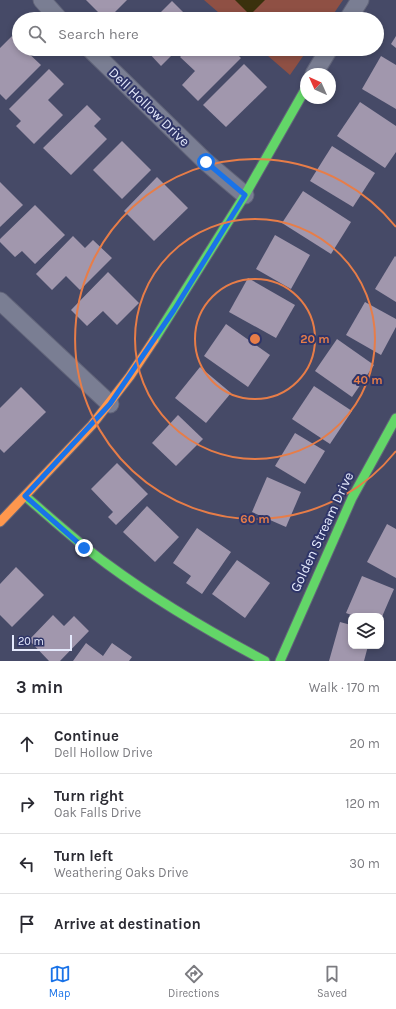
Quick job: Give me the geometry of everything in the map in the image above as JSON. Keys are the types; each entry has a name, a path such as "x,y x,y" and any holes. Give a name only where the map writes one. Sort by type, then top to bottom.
{"street":[{"path":"42,0 53,12"},
{"path":"352,12 360,0"},
{"name":"Dell Hollow Drive","path":"97,56 206,162 245,195"},
{"path":"318,68 325,56"},
{"path":"0,522 110,404 174,310 245,195 300,99"},
{"path":"0,301 110,404"},
{"name":"Golden Stream Drive","path":"280,661 352,498 396,418"},
{"path":"25,496 84,548 155,599 211,633 265,661"}],"shaded area":[{"path":"204,0 343,0 335,12 218,12"},
{"path":"235,0 265,0 253,12 247,12"},
{"path":"268,56 303,56 290,75"}],"building":[{"path":"86,0 127,0 115,12 98,12"},
{"path":"172,1 183,12 161,12"},
{"path":"12,36 12,56 31,56 41,65 6,100 0,94 0,48"},
{"path":"396,36 396,48 391,44"},
{"path":"152,56 171,56 161,66"},
{"path":"239,56 241,58 198,101 182,85 195,71 180,57"},
{"path":"381,56 396,65 396,109 362,89"},
{"path":"244,64 267,87 226,127 203,105"},
{"path":"49,69 64,84 48,100 63,115 34,144 16,126 21,121 9,109"},
{"path":"360,102 396,126 396,152 385,168 337,136"},
{"path":"87,105 101,119 94,126 107,139 71,175 43,148"},
{"path":"122,141 151,170 122,199 93,170"},
{"path":"332,146 375,173 353,207 310,181"},
{"path":"157,177 188,208 154,241 124,211"},
{"path":"0,182 23,205 0,227"},
{"path":"303,191 351,222 331,254 282,223"},
{"path":"35,205 65,235 35,264 22,251 15,257 0,242 0,239"},
{"path":"275,235 310,255 291,289 256,269"},
{"path":"73,236 85,248 93,240 112,258 80,290 66,276 52,290 36,274"},
{"path":"395,256 396,257 396,302 375,289"},
{"path":"108,272 139,303 117,325 103,311 87,326 71,310"},
{"path":"248,278 295,305 276,338 229,312"},
{"path":"365,302 396,319 396,327 381,355 346,335"},
{"path":"226,324 270,355 248,387 204,356"},
{"path":"337,339 374,365 352,397 315,371"},
{"path":"200,367 231,393 206,423 175,398"},
{"path":"314,386 352,411 330,444 292,419"},
{"path":"21,387 46,412 4,453 0,449 0,408"},
{"path":"178,415 203,439 176,466 152,443"},
{"path":"295,433 325,451 305,484 275,466"},
{"path":"117,463 148,494 116,525 108,517 113,512 91,489"},
{"path":"267,477 301,492 286,527 252,512"},
{"path":"147,506 179,537 155,562 123,532"},
{"path":"387,524 396,529 396,578 367,562"},
{"path":"197,528 231,552 202,594 186,583 191,576 173,563"},
{"path":"237,560 270,583 245,618 212,594"},
{"path":"16,567 44,595 12,627 0,615 0,584"},
{"path":"362,576 394,589 384,613 346,613"},
{"path":"53,615 64,626 74,616 89,631 60,661 49,661 29,640"},
{"path":"340,622 348,624 348,649 367,649 364,661 329,661"},
{"path":"86,643 103,656 112,643 132,657 129,661 73,661"}],"traffic: fast":[{"path":"154,340 245,195 300,99"},
{"path":"280,661 352,498 396,418"},
{"path":"25,496 65,531 126,578 184,616 265,661"}],"traffic: slow":[{"path":"0,522 92,425 130,376 154,340"}],"route":[{"path":"84,548 25,496 110,404 174,310 245,195 206,162"}]}
